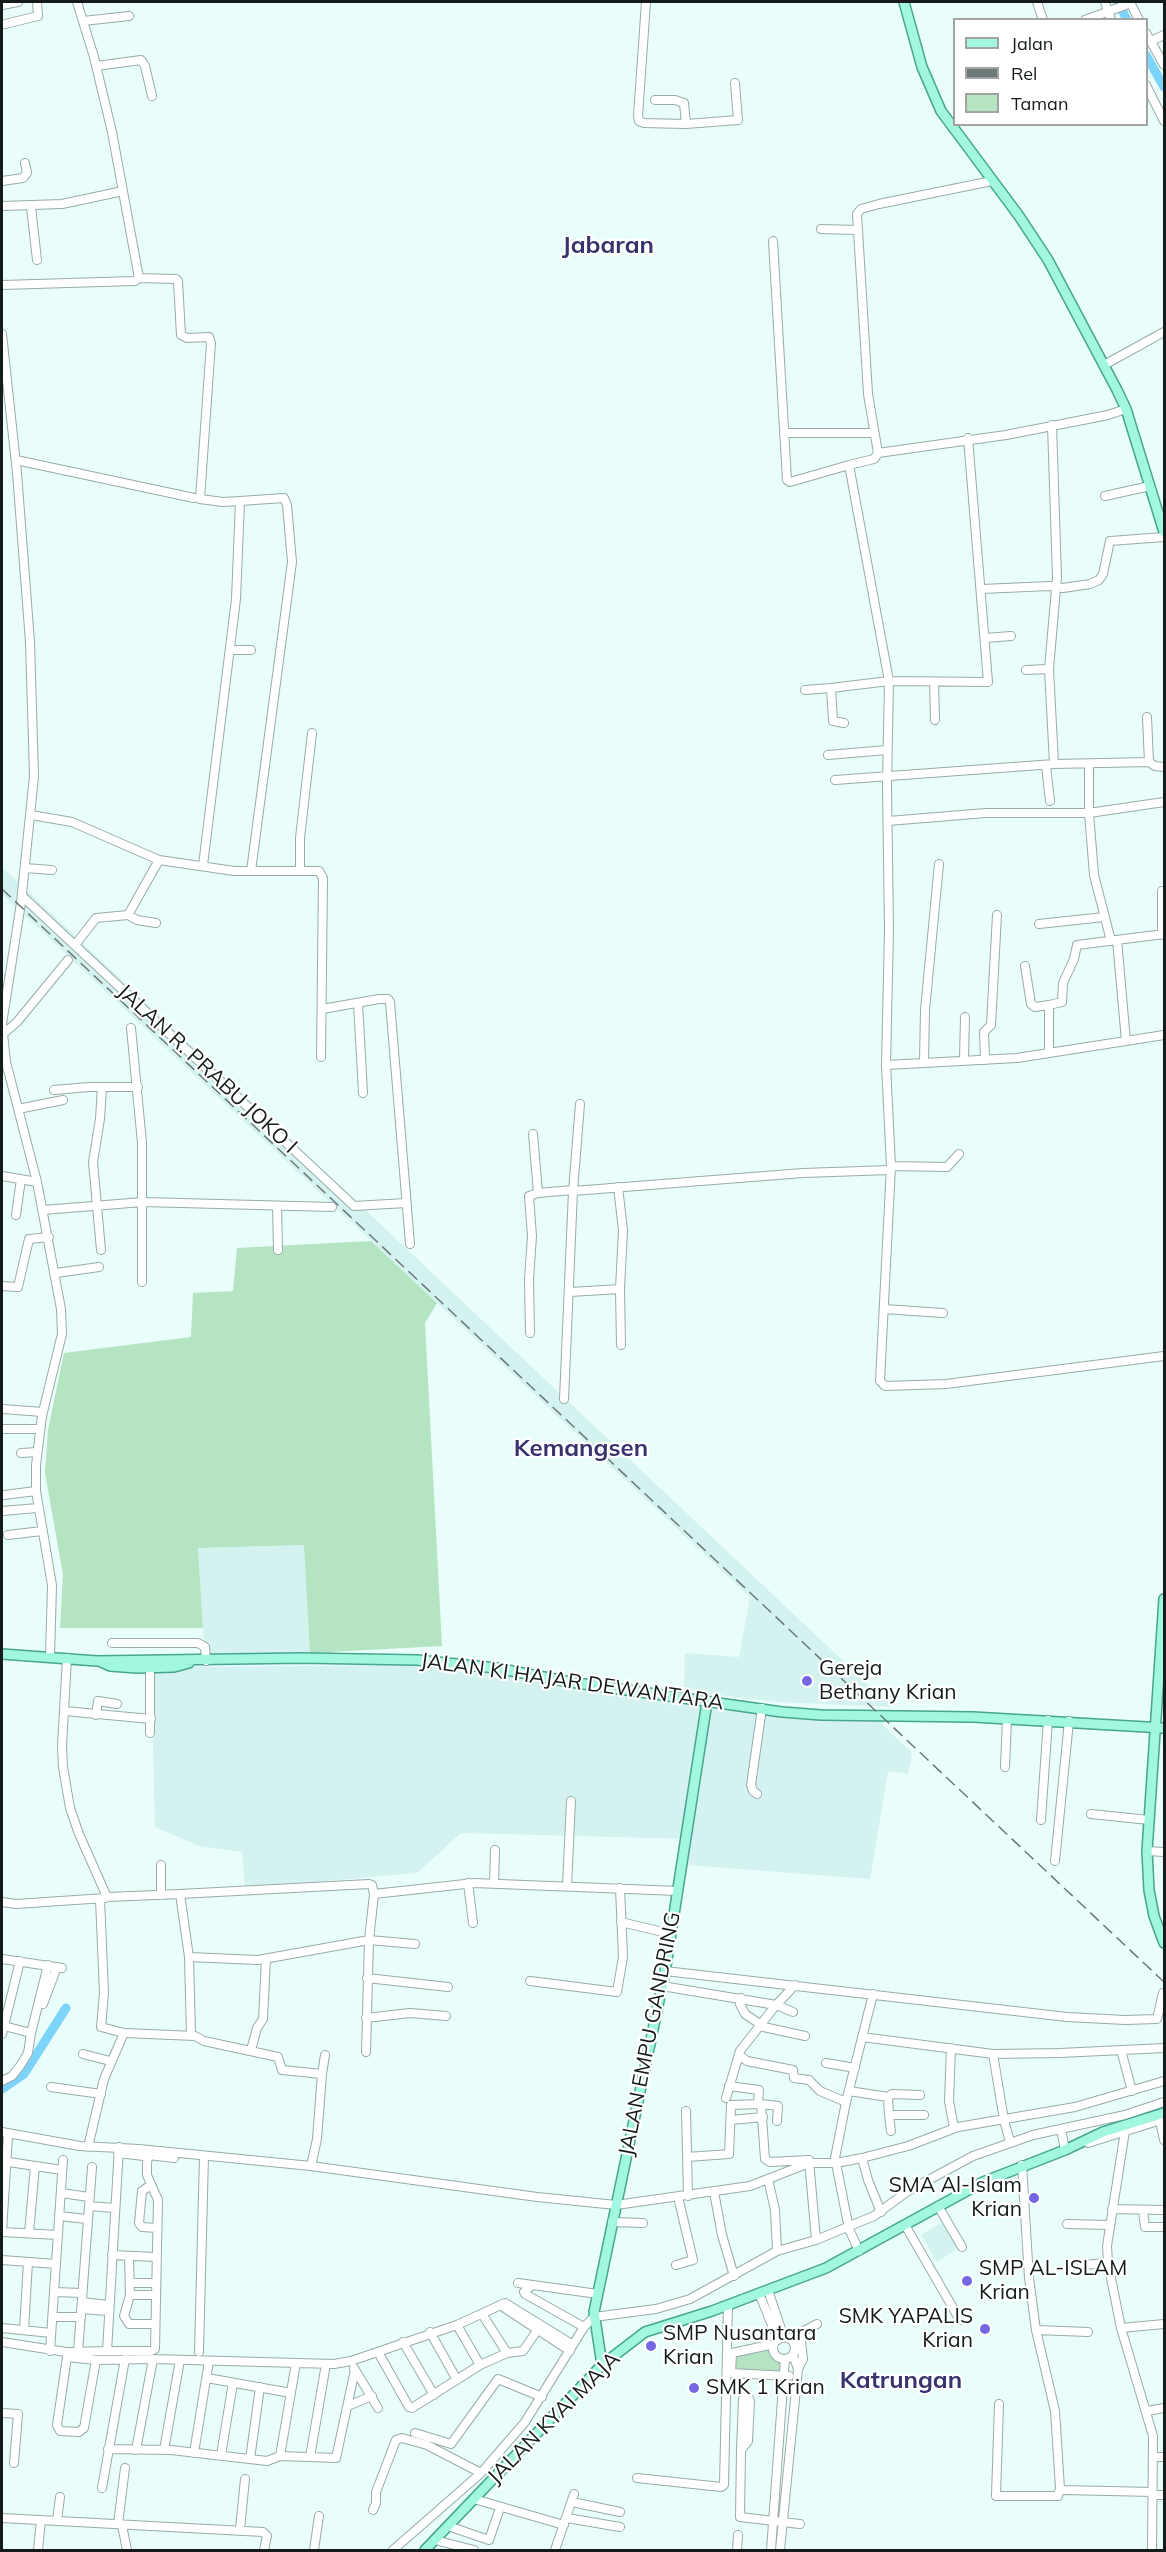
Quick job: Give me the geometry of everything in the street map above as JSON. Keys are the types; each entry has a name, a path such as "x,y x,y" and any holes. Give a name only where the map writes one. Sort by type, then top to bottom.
{"main road":[{"path":"904,2 922,67 941,111 1048,260 1104,365 1125,409 1164,532"},
{"path":"1164,1599 1161,1725 1147,1851 1152,1908 1164,1943"},
{"name":"JALAN KI HAJAR DEWANTARA","path":"96,1660 124,1651 143,1665"},
{"name":"JALAN KI HAJAR DEWANTARA","path":"143,1665 171,1651 204,1656 455,1663 707,1702 820,1714 1161,1725"},
{"name":"JALAN KI HAJAR DEWANTARA","path":"2,1654 96,1660 110,1666 174,1666 204,1656"},
{"name":"JALAN EMPU GANDRING","path":"602,2365 595,2323 597,2294 665,1972 707,1702"},
{"name":"JALAN KI HAJAR DEWANTARA","path":"764,1708 959,1712 1161,1725"},
{"name":"JALAN KYAI MAJA","path":"425,2550 602,2365 645,2332 728,2305 826,2268 970,2188 1022,2165 1124,2128 1163,2118"}],"street":[{"path":"2,5 18,2"},
{"path":"5,24 38,16 37,2"},
{"path":"77,2 96,66 139,278"},
{"path":"646,2 639,121 686,124 738,120 735,83"},
{"path":"1037,2 1042,18"},
{"path":"1105,2 1111,14"},
{"path":"1094,18 1111,14 1130,3 1139,18"},
{"path":"83,21 129,16"},
{"path":"1151,41 1164,35"},
{"path":"1148,36 1164,65"},
{"path":"96,66 141,60 145,66 152,96"},
{"path":"1148,89 1164,121"},
{"path":"655,100 675,100 684,103 686,124"},
{"path":"2,181 23,178 27,173 25,162"},
{"path":"773,241 788,481 874,459 878,453 868,394 857,214 861,209 992,181"},
{"path":"2,206 31,207 62,204 123,191"},
{"path":"31,207 37,260"},
{"path":"821,230 858,230"},
{"path":"2,285 133,281 139,278 176,279 178,281 181,335 187,338 207,337 210,339 200,500 216,502 285,499 292,557 251,872"},
{"path":"1104,365 1164,332"},
{"path":"2,334 16,460 30,642 34,776 22,896 2,1026 6,1062 18,1109 30,1180 43,1210 44,1237 56,1273 62,1328 43,1413 37,1452 36,1491 52,1585 50,1657"},
{"path":"878,453 968,438 1006,435 1108,415 1125,409"},
{"path":"1050,801 1049,669 1057,586 1052,425"},
{"path":"784,433 874,433"},
{"path":"805,690 889,681 988,682 968,438"},
{"path":"16,460 194,498"},
{"path":"849,465 889,681 887,750 889,930 886,1065 891,1168 880,1381 885,1386 946,1384 1164,1356"},
{"path":"1106,496 1150,486"},
{"path":"203,866 230,650 239,559 240,501"},
{"path":"982,589 1076,587 1090,584 1099,580 1104,572 1110,541 1164,537"},
{"path":"985,638 1011,636"},
{"path":"230,650 251,650"},
{"path":"1026,670 1049,669"},
{"path":"934,682 935,720"},
{"path":"831,688 833,722 844,723"},
{"path":"1147,717 1149,762"},
{"path":"300,870 300,838 312,733"},
{"path":"828,754 887,750"},
{"path":"835,780 1050,765 1149,762 1157,767 1164,767"},
{"path":"1089,764 1089,813 1094,875 1104,916 1114,940 1126,1041"},
{"path":"888,821 986,813 1089,813 1164,802"},
{"path":"31,815 72,822 159,860 251,872 316,870 323,876 321,1057"},
{"path":"128,915 159,860"},
{"path":"924,1062 925,1010 939,864"},
{"path":"25,868 52,870"},
{"path":"1025,966 1031,1004 1035,1006 1062,1002 1063,983 1074,959 1077,945 1163,935 1162,891"},
{"name":"JALAN R. PRABU JOKO I","path":"22,896 354,1206 406,1203"},
{"path":"75,945 96,918 128,915 137,920 156,923"},
{"path":"985,1060 985,1032 992,1025 997,915"},
{"path":"1039,924 1104,916"},
{"path":"2,1026 17,1022 68,960"},
{"path":"322,1009 379,999 388,999 390,1002 410,1244"},
{"path":"358,1003 363,1093"},
{"path":"1048,1005 1048,1053"},
{"path":"964,1059 965,1017"},
{"path":"131,1028 138,1087 143,1202 142,1282"},
{"path":"886,1065 964,1059 985,1060 1164,1035"},
{"path":"101,1250 95,1205 93,1162 100,1119 102,1087"},
{"path":"54,1090 138,1087"},
{"path":"18,1109 63,1100"},
{"path":"564,1399 573,1190 580,1104"},
{"path":"533,1134 538,1193"},
{"path":"530,1333 532,1236 529,1197 538,1193 803,1173 947,1167 959,1154"},
{"path":"2,1176 30,1180"},
{"path":"16,1215 30,1180"},
{"path":"618,1187 623,1230 620,1289 621,1345"},
{"path":"43,1210 143,1202 332,1207"},
{"path":"277,1206 278,1250"},
{"path":"2,1286 18,1287 29,1239 44,1237"},
{"path":"56,1273 99,1267"},
{"path":"570,1292 620,1289"},
{"path":"884,1309 943,1313"},
{"path":"2,1409 43,1413"},
{"path":"2,1429 40,1429"},
{"path":"21,1453 37,1452"},
{"path":"4,1495 36,1491"},
{"path":"2,1511 38,1508"},
{"path":"8,1535 42,1531"},
{"path":"112,1643 124,1651 171,1651 198,1643 204,1656"},
{"path":"67,1658 62,1746 67,1794 103,1898 104,1993 100,2025 124,2033 195,2036 204,2041 278,2057 282,2070 322,2074"},
{"path":"143,1665 146,1719 150,1733"},
{"path":"96,1715 98,1701 117,1704"},
{"path":"757,1794 753,1791 752,1785 764,1708"},
{"path":"65,1711 146,1719"},
{"path":"1005,1767 1007,1719"},
{"path":"1041,1820 1048,1720"},
{"path":"1055,1861 1069,1721"},
{"path":"567,1886 571,1801"},
{"path":"1091,1814 1149,1820"},
{"path":"494,1883 495,1850"},
{"path":"1147,1851 1164,1852"},
{"path":"161,1865 161,1895"},
{"path":"375,1894 468,1883 678,1891"},
{"path":"468,1883 473,1923"},
{"path":"2,1902 29,1903 372,1885 375,1894 369,1940 366,2052"},
{"path":"530,1982 617,1993 623,1957 620,1888"},
{"path":"180,1894 189,1957 195,2036"},
{"path":"621,1922 671,1934"},
{"path":"189,1957 266,1959 369,1940 416,1944"},
{"path":"2,1959 56,1966 36,2017 28,2052 12,2076 2,2081"},
{"path":"250,2050 260,2024 266,1979 266,1959"},
{"path":"20,1961 3,2030 31,2033"},
{"path":"665,1972 1067,2017 1154,2020 1159,2016 1163,1993"},
{"path":"367,1978 447,1987"},
{"path":"662,1986 741,1998 776,2005 793,2012"},
{"path":"726,2098 739,2055 760,2025 793,1986"},
{"path":"859,2251 851,2234 836,2160 846,2102 873,1994"},
{"path":"741,1998 740,2004 745,2014 760,2025 805,2036"},
{"path":"366,2018 410,2013 446,2016"},
{"path":"92,2147 100,2094 111,2058 124,2033"},
{"path":"862,2037 993,2054 1164,2048"},
{"path":"951,2049 949,2101 954,2128"},
{"path":"1120,2050 1132,2091"},
{"path":"83,2054 111,2058"},
{"path":"993,2054 1010,2142"},
{"path":"311,2166 317,2139 325,2055"},
{"path":"739,2055 747,2061 792,2069 794,2078 822,2082"},
{"path":"826,2063 855,2068"},
{"path":"809,2080 820,2091 846,2102"},
{"path":"729,2086 759,2090 765,2159 770,2162 809,2162 836,2160 908,2146 954,2128 1075,2107 1164,2081"},
{"path":"51,2087 100,2094"},
{"path":"849,2091 888,2097 892,2094 920,2095"},
{"path":"888,2097 891,2132"},
{"path":"399,2549 481,2473 525,2422 584,2327 690,2299 777,2251 816,2240 851,2234 908,2191 939,2172 973,2156 1010,2142 1125,2115 1164,2102"},
{"path":"687,2157 729,2154 731,2105 778,2106 777,2121"},
{"path":"686,2111 688,2196"},
{"path":"889,2115 924,2115"},
{"path":"731,2120 763,2117"},
{"path":"1163,2118 1164,2140"},
{"path":"1124,2128 1107,2246 1108,2263 1121,2328 1153,2436 1155,2457 1152,2550"},
{"path":"1061,2131 1064,2149"},
{"path":"58,2235 2,2232 5,2134 106,2151 118,2149 311,2166 537,2197 616,2205 750,2186 809,2162"},
{"path":"107,2351 118,2149"},
{"path":"151,2153 174,2158"},
{"path":"2,2342 50,2351 152,2351 154,2349 158,2200 147,2175 151,2153"},
{"path":"199,2352 204,2156"},
{"path":"859,2156 881,2212"},
{"path":"50,2351 63,2160"},
{"path":"4,2161 62,2170"},
{"path":"809,2162 816,2240"},
{"path":"999,2404 996,2496 1056,2497 1060,2488 1055,2411 1036,2330 1029,2278 1022,2165"},
{"path":"29,2233 36,2166"},
{"path":"78,2352 92,2167"},
{"path":"768,2179 775,2210 777,2251"},
{"path":"150,2185 142,2192 139,2223 142,2227 157,2228"},
{"path":"714,2192 722,2235 734,2276"},
{"path":"60,2193 89,2197"},
{"path":"676,2265 693,2260 678,2198"},
{"path":"89,2206 115,2208"},
{"path":"938,2206 962,2247"},
{"path":"1112,2209 1164,2210"},
{"path":"1143,2211 1145,2227 1164,2227"},
{"path":"59,2216 87,2219"},
{"path":"612,2222 643,2223"},
{"path":"1067,2224 1110,2225"},
{"path":"903,2226 921,2260 960,2320"},
{"path":"112,2255 156,2257"},
{"path":"129,2256 130,2295 124,2310 125,2320 129,2324 155,2324"},
{"path":"2,2260 56,2264"},
{"path":"24,2330 28,2262"},
{"path":"1082,2265 1108,2263"},
{"path":"130,2283 156,2283"},
{"path":"518,2283 597,2294"},
{"path":"531,2286 524,2292 525,2294 584,2327"},
{"path":"54,2292 82,2293"},
{"path":"764,2292 782,2340 775,2354 789,2357 797,2372"},
{"path":"130,2295 156,2295"},
{"path":"96,2360 82,2431 60,2431 58,2428 60,2397 67,2358 326,2364 351,2361 430,2332 457,2325 502,2304 571,2348"},
{"path":"637,2478 721,2487 724,2485 728,2305"},
{"path":"53,2317 81,2309 108,2308"},
{"path":"482,2314 507,2353"},
{"path":"797,2372 784,2377 731,2373 732,2353 782,2340 817,2324"},
{"path":"1121,2328 1164,2324"},
{"path":"457,2325 480,2365"},
{"path":"2,2328 51,2333"},
{"path":"378,2352 409,2407 415,2407 480,2365 507,2353 526,2349 539,2328"},
{"path":"1036,2330 1088,2332"},
{"path":"430,2332 457,2380"},
{"path":"771,2550 778,2523 797,2372 803,2359 800,2333"},
{"path":"780,2550 778,2523 784,2377 794,2344 782,2340"},
{"path":"403,2343 434,2395"},
{"path":"102,2488 125,2359"},
{"path":"136,2450 153,2359"},
{"path":"164,2450 180,2360"},
{"path":"194,2452 209,2361"},
{"path":"351,2361 378,2408"},
{"path":"278,2457 296,2363"},
{"path":"310,2457 326,2364"},
{"path":"108,2448 250,2457 336,2458 355,2370"},
{"path":"207,2378 291,2393"},
{"path":"415,2433 451,2444 498,2379 542,2397"},
{"path":"221,2455 233,2383"},
{"path":"250,2457 260,2387"},
{"path":"348,2406 372,2396"},
{"path":"741,2450 748,2441 750,2401 748,2396 744,2396 743,2399 741,2450 740,2517 800,2524"},
{"path":"1147,2411 1164,2409"},
{"path":"2,2413 18,2414 14,2463"},
{"path":"373,2510 380,2482 396,2440 402,2438 427,2445 481,2473"},
{"path":"1155,2457 1164,2457"},
{"path":"125,2468 120,2525 126,2550"},
{"path":"240,2529 245,2480"},
{"path":"1060,2488 1164,2495"},
{"path":"57,2521 60,2497"},
{"path":"555,2550 573,2498 620,2512"},
{"path":"474,2499 500,2508 565,2522 620,2527"},
{"path":"448,2526 489,2540 500,2508"},
{"path":"314,2550 319,2516"},
{"path":"2,2518 240,2529 266,2533 264,2550"},
{"path":"38,2550 40,2520"},
{"path":"737,2550 738,2535"},
{"path":"435,2540 474,2550"}],"shaded area":[{"path":"2,867 892,1707 777,1702 718,1695 684,1687 685,1653 739,1657 750,1597 2,894"},
{"path":"305,1545 310,1653 205,1655 198,1548"},
{"path":"418,1665 484,1670 718,1710 877,1719 912,1753 908,1774 888,1771 870,1879 688,1865 692,1839 461,1833 417,1873 245,1888 242,1852 199,1846 155,1827 151,1673 191,1667"},
{"path":"944,2221 960,2247 937,2262 921,2235"}],"green space":[{"path":"371,1241 437,1303 425,1323 442,1646 310,1653 304,1545 198,1548 203,1628 60,1628 63,1575 45,1473 48,1430 64,1353 191,1337 193,1293 233,1291 237,1248"},
{"path":"774,2344 777,2357 785,2359 784,2377 731,2373 732,2354"}],"waterway":[{"path":"1118,2 1126,18"},
{"path":"1148,59 1164,87"},
{"path":"2,2089 24,2074 66,2008"}],"railway":[{"path":"2,889 1164,1982"}],"place":[{"name":"Gereja Bethany Krian","path":"807,1681"},
{"name":"SMA Al-Islam Krian","path":"1034,2198"},
{"name":"SMP AL-ISLAM Krian","path":"967,2281"},
{"name":"SMK YAPALIS Krian","path":"985,2329"},
{"name":"SMP Nusantara Krian","path":"651,2346"},
{"name":"SMK 1 Krian","path":"694,2388"}],"district":[{"name":"Jabaran","path":"608,246"},
{"name":"Kemangsen","path":"581,1449"},
{"name":"Katrungan","path":"901,2381"}]}
